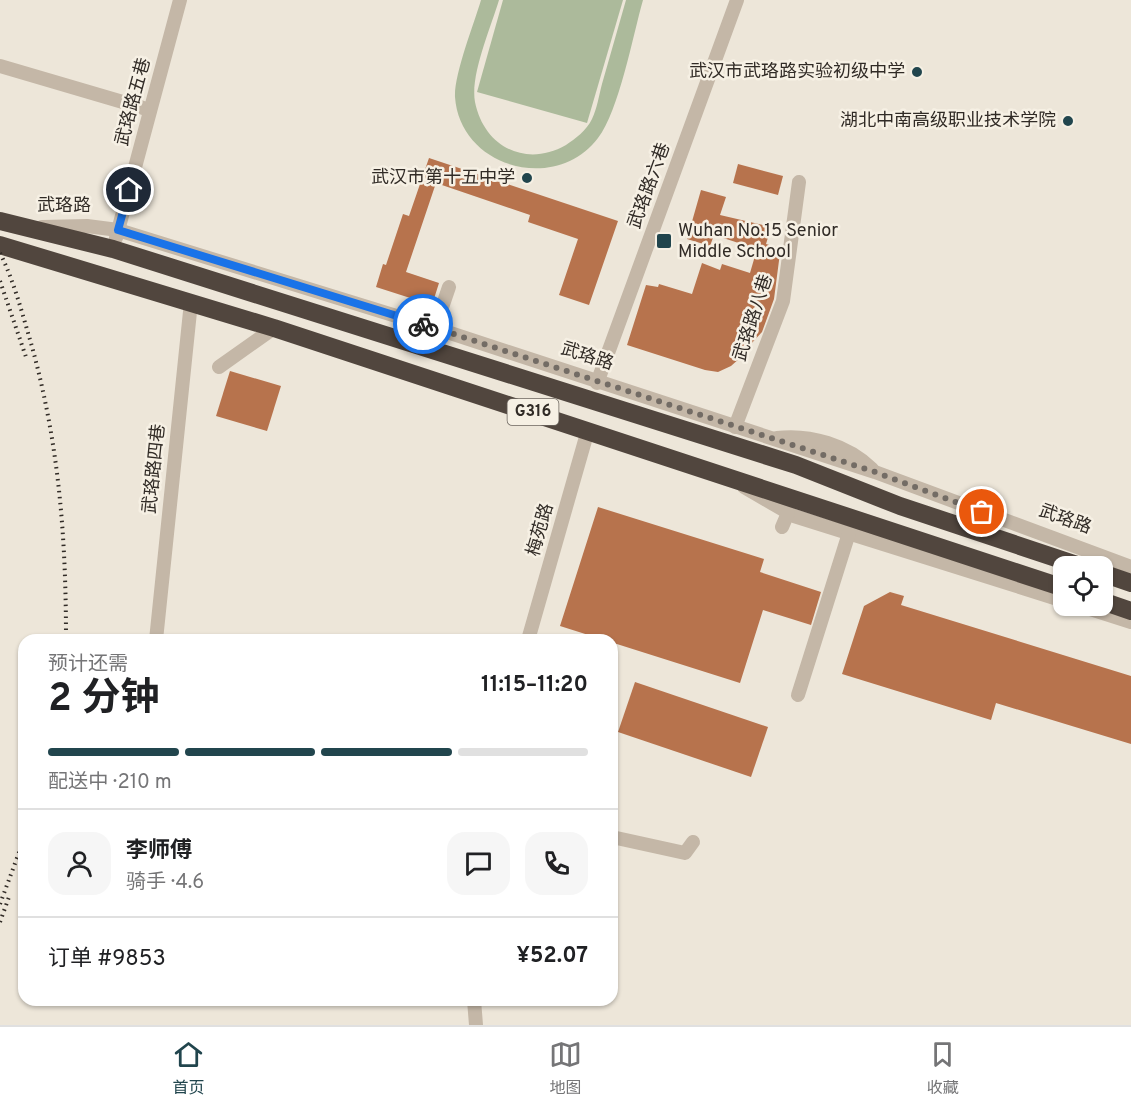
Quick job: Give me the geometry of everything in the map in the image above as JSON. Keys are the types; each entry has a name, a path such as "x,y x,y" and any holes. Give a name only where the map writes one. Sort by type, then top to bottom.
{"highway":[{"name":"武珞路","path":"0,221 113,249 796,465 900,506 1053,557"},
{"name":"G316","path":"0,245 274,328 722,473 1053,584"},
{"path":"1113,577 1131,583"},
{"path":"1113,605 1131,611"}],"street":[{"name":"武珞路五巷","path":"113,249 180,0"},
{"name":"武珞路六巷","path":"597,383 737,0"},
{"path":"0,66 150,110"},
{"name":"武珞路八巷","path":"735,427 783,301 799,182"},
{"name":"武珞路","path":"21,227 87,226 118,230 435,328 597,383 875,472 1131,567"},
{"path":"435,328 449,287"},
{"name":"武珞路四巷","path":"157,634 191,302"},
{"path":"219,367 274,328"},
{"name":"梅苑路","path":"530,634 588,430"},
{"path":"722,473 788,513 1053,597"},
{"path":"782,527 788,513"},
{"path":"798,695 849,533"},
{"path":"1112,616 1131,622"},
{"path":"618,838 686,853 693,842"},
{"path":"474,1006 476,1025"}],"green space":[{"path":"481,0 499,0 478,65 474,91 480,118 487,131 509,149 536,154 551,152 566,145 590,123 597,106 626,0 643,0 625,72 606,126 598,138 580,155 559,165 536,168 513,165 491,156 474,141 461,121 455,97 456,87 461,63"},
{"path":"503,0 623,0 587,123 477,92"}],"building":[{"path":"429,158 618,221 589,305 559,295 578,239 528,222 530,215 436,183 406,272 439,283 432,305 376,287 403,214 409,216"},
{"path":"738,164 783,176 778,195 733,183"},
{"path":"701,190 726,197 720,215 767,226 765,233 769,234 766,244 779,248 780,253 774,299 762,332 750,345 744,358 740,358 731,366 718,372 627,345 646,285 658,287 659,284 692,294 702,263 720,270 722,264 750,273 757,249 714,235 710,246 687,239"},
{"path":"230,371 281,386 267,431 216,416"},
{"path":"598,507 764,559 760,572 821,592 811,625 763,610 740,683 618,644 618,634 585,634 560,626"},
{"path":"890,592 904,596 901,605 1131,676 1131,744 996,703 991,720 842,674 864,606"},
{"path":"635,682 768,727 751,777 618,732"}],"railway":[{"path":"0,253 14,286 31,343 48,417 59,490 66,634"},
{"path":"0,281 26,357"},
{"path":"0,904 18,855"},
{"path":"0,922 9,897"}],"way so far":[{"path":"423,324 597,383 875,472 982,512"}],"place":[{"name":"武汉市武珞路实验初级中学","path":"917,72"},
{"name":"湖北中南高级职业技术学院","path":"1068,121"},
{"name":"武汉市第十五中学","path":"527,178"},
{"name":"Wuhan No.15 Senior Middle School","path":"664,241"}],"route":[{"path":"129,190 118,230 423,324"}]}
